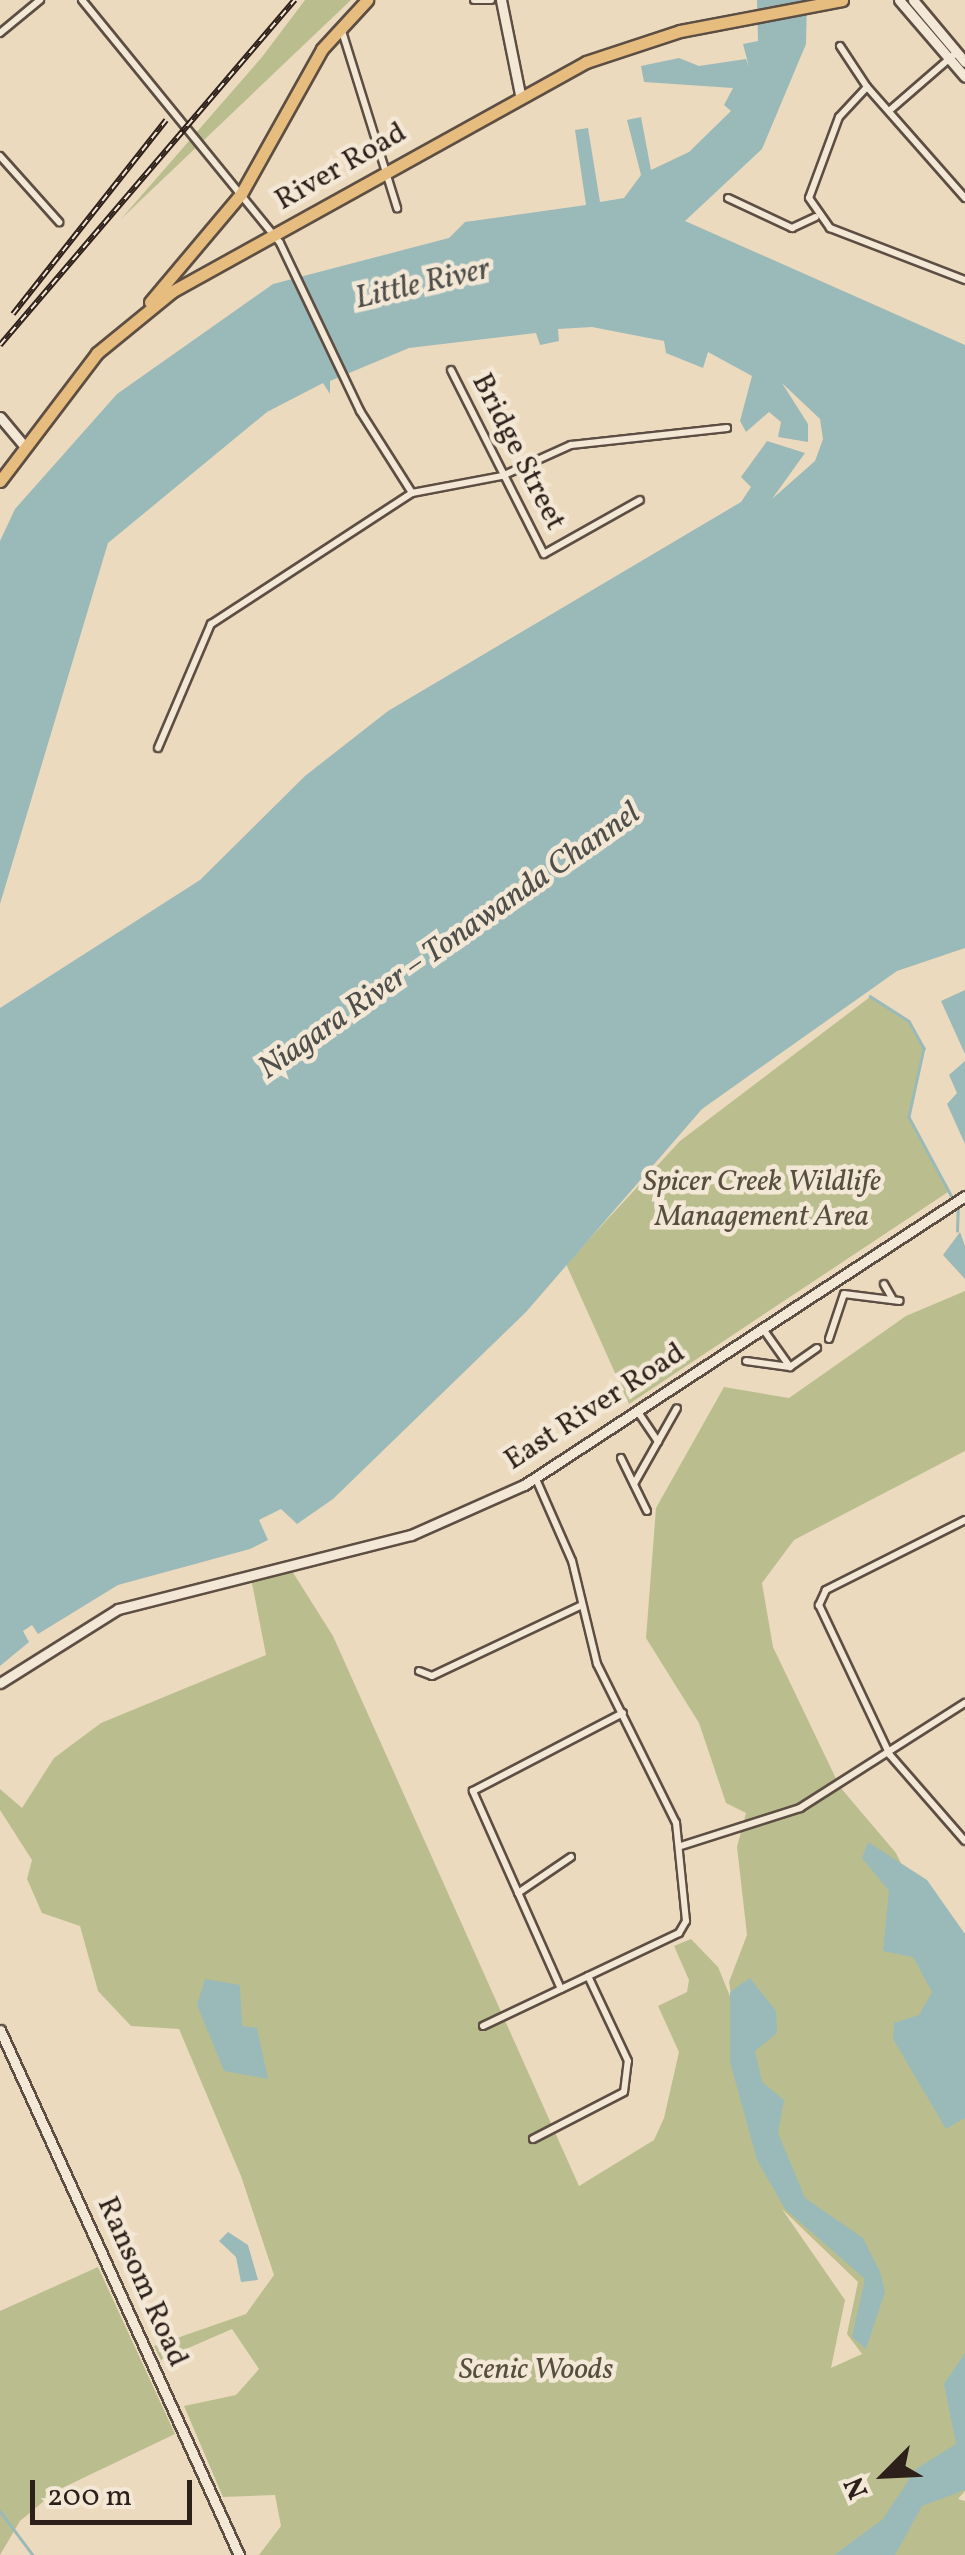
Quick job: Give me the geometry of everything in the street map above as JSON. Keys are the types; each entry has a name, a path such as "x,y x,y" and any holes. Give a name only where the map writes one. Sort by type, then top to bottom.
{"main road":[{"path":"145,310 241,194 340,25 367,0"},
{"path":"501,0 520,94"},
{"name":"River Road","path":"0,481 97,353 145,310 386,170 520,94 623,47 842,0"},
{"path":"899,0 953,55 965,62"},
{"path":"912,0 965,77"},
{"path":"0,417 25,446"},
{"name":"East River Road","path":"0,1682 118,1610 411,1534 536,1479 833,1279 965,1196"},
{"name":"Ransom Road","path":"0,2030 239,2555"}],"street":[{"path":"0,33 40,0"},
{"path":"82,0 274,234 346,382 412,493"},
{"path":"474,0 491,0"},
{"path":"340,25 397,208"},
{"path":"840,46 868,87 965,198"},
{"path":"889,110 953,55"},
{"path":"816,217 812,180 838,118 868,87"},
{"path":"0,156 59,222"},
{"path":"728,198 792,228 816,217 965,280"},
{"name":"Bridge Street","path":"451,370 544,554 640,500"},
{"path":"158,748 211,624 412,493 502,476 570,445 726,428"},
{"path":"833,1279 844,1294"},
{"path":"844,1294 878,1292 896,1300 885,1279 878,1292"},
{"path":"829,1338 844,1294"},
{"path":"762,1328 790,1368"},
{"path":"746,1362 790,1368 817,1348"},
{"path":"634,1484 676,1408"},
{"path":"638,1412 658,1442"},
{"path":"621,1458 647,1511"},
{"path":"482,2026 683,1930 681,1846 622,1713 536,1479"},
{"path":"965,1520 826,1590 818,1606 887,1749 965,1841"},
{"path":"420,1670 432,1676 582,1605"},
{"path":"681,1846 800,1808 887,1749 965,1703"},
{"path":"561,1989 473,1798 477,1784 622,1713"},
{"path":"518,1893 570,1858"},
{"path":"533,2139 624,2092 628,2060 588,1976"}],"green space":[{"path":"305,0 351,0 121,219 262,57"},
{"name":"Spicer Creek Wildlife Management Area","path":"870,997 909,1021 923,1048 909,1117 948,1192 629,1404 566,1264 680,1141"},
{"name":"Scenic Woods","path":"965,1291 965,1451 794,1540 762,1583 773,1647 840,1787 896,1853 933,1930 965,2060 965,2491 958,2499 965,2501 965,2555 259,2555 281,2526 275,2495 223,2497 184,2406 236,2395 259,2369 232,2329 161,2360 154,2346 246,2314 274,2275 241,2176 179,2029 131,2026 98,1991 80,1926 42,1913 27,1879 32,1860 0,1810 0,1789 22,1808 54,1758 101,1723 266,1655 251,1578 292,1571 333,1636 579,2186 654,2140 664,2118 679,2052 658,2006 687,1992 689,1980 674,1946 691,1939 718,1967 732,2001 729,1982 747,1935 737,1847 746,1813 726,1803 699,1723 646,1638 656,1508 724,1387 789,1398 906,1316","holes":["782,2209 858,2282 847,2334 862,2354 831,2368 845,2300"]},
{"path":"98,2267 175,2434 56,2491 20,2521 0,2555 0,2311"}],"water":[{"path":"757,0 807,0 806,44 762,149 685,221 965,345 965,948 897,971 702,1109 526,1312 333,1499 297,1524 281,1509 259,1520 268,1540 250,1549 118,1585 38,1634 32,1625 23,1631 29,1642 0,1666 0,1008 200,880 305,776 388,711 741,502 751,487 741,477 767,441 805,453 772,499 815,461 823,439 820,419 782,383 808,424 808,442 778,437 781,422 769,412 746,432 740,421 752,376 708,352 703,368 666,353 664,341 592,327 558,329 559,341 540,345 536,333 409,348 330,381 330,394 323,383 267,412 108,543 0,904 0,541 15,509 117,394 273,284 449,238 465,222 586,205 575,130 588,128 600,202 624,198 641,175 627,120 641,117 651,170 689,152 731,111 724,105 733,88 644,82 641,66 679,58 699,66 746,59 749,67 743,44 758,41"},
{"path":"965,990 965,1054 941,1001"},
{"path":"965,1061 965,1144 947,1104 957,1093 949,1075"},
{"path":"960,1232 965,1246 965,1279 943,1255"},
{"path":"868,1842 927,1880 965,1934 965,2118 946,2129 893,2039 894,2023 919,2015 932,1992 913,1957 883,1951 889,1891 862,1858"},
{"path":"750,1978 776,2011 777,2033 755,2051 762,2082 784,2100 778,2133 805,2198 863,2238 880,2272 885,2292 866,2349 852,2337 865,2279 785,2209 757,2160 730,2062 730,1992"},
{"path":"205,1979 240,1985 242,2026 257,2028 268,2079 224,2071 197,2005"},
{"path":"228,2232 248,2245 258,2280 241,2282 236,2257 219,2241"},
{"path":"965,2353 965,2490 922,2506 895,2555 834,2555 882,2520 916,2469 956,2444 944,2384"}],"waterway":[{"path":"870,996 909,1021 924,1048 909,1117 951,1195"},
{"path":"957,1231 958,1208"},
{"path":"0,2511 33,2555"}],"railway":[{"path":"0,345 295,0"},
{"path":"13,314 166,120"}],"water label":[{"name":"Little River","path":"423,285"},
{"name":"Niagara River – Tonawanda Channel","path":"450,942"}]}
